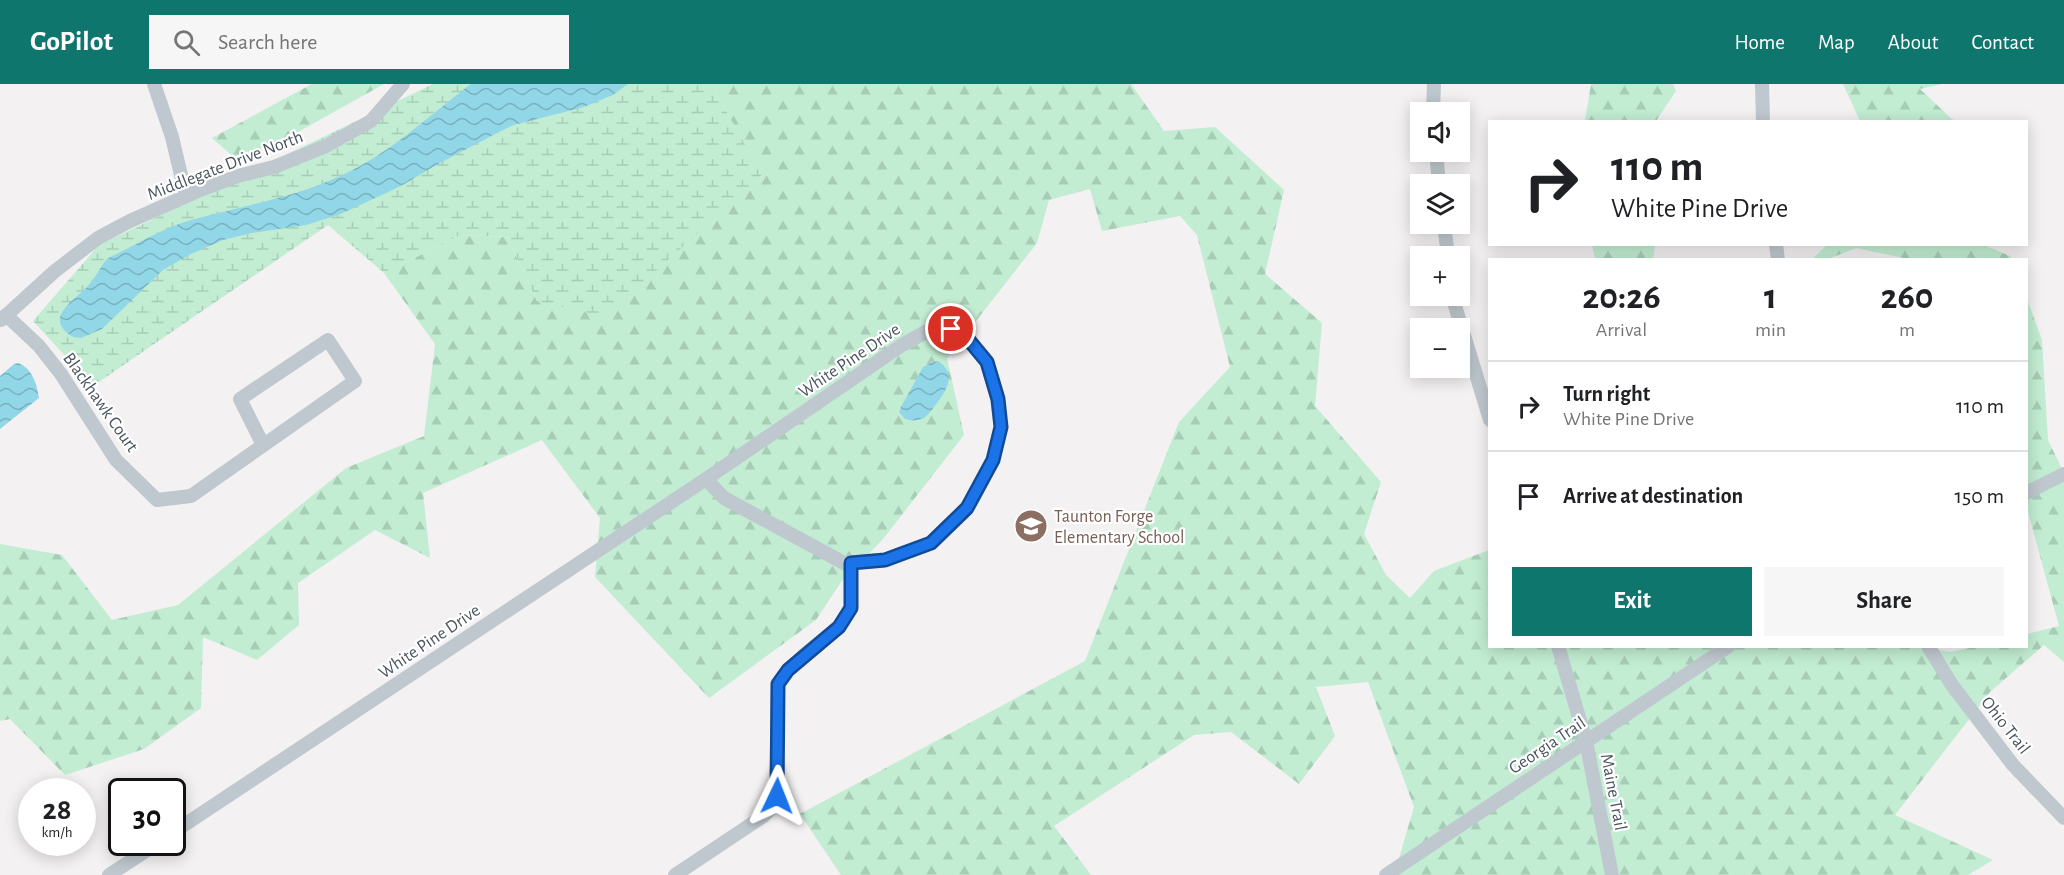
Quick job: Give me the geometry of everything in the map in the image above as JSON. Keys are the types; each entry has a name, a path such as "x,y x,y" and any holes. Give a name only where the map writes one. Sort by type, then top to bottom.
{"street":[{"path":"154,84 172,137 186,196"},
{"name":"Middlegate Drive North","path":"3,318 54,271 98,238 186,196 238,176 274,167 357,130 383,109 403,84"},
{"path":"1433,102 1434,84"},
{"path":"1762,84 1763,120"},
{"path":"1455,306 1488,413"},
{"name":"Blackhawk Court","path":"3,318 39,346 61,374 116,460 157,500 191,496 355,381 328,340 240,399 262,446"},
{"name":"White Pine Drive","path":"186,824 706,479 902,345 940,324 963,333 987,362 998,399 1001,427 993,460 967,508 931,543 885,560 844,563 724,498 706,479"},
{"path":"2028,492 2064,474"},
{"path":"675,875 762,817 776,804 778,684 788,670 839,627 851,608 851,563"},
{"name":"Maine Trail","path":"1559,648 1586,741 1612,875"},
{"name":"Georgia Trail","path":"1386,875 1726,648"},
{"name":"Ohio Trail","path":"1929,648 1952,684 2013,765 2064,818"},
{"path":"108,875 138,856"}],"green space":[{"path":"312,84 384,84 289,137 236,159 212,138"},
{"path":"433,84 711,84 762,175 605,317 537,301 507,237 460,235 384,273 328,225 93,386 33,321 99,245"},
{"path":"711,84 1131,84 1164,131 1215,127 1284,190 1265,274 1322,323 1315,406 1381,482 1364,534 1386,575 1410,598 1434,571 1488,550 1488,648 1927,648 1950,652 1970,648 2028,648 2028,634 2059,626 2028,512 2028,302 2042,340 2048,440 2064,473 2064,662 2044,645 1990,692 1895,815 1993,860 1968,875 1394,875 1414,807 1368,682 1316,687 1335,736 1299,784 1231,732 1194,735 1054,826 1091,875 841,875 800,814 1085,661 1179,422 1230,367 1197,235 1180,216 1102,231 1090,189 1049,200 1037,243 947,358 964,435 883,539 841,582 816,620 709,698 595,577 600,518 542,440 423,493 430,558 375,530 298,583 299,625 257,660 203,637 201,708 144,749 65,775 10,719 0,721 0,544 62,555 112,620 178,605 346,468 424,436 435,344 384,273 460,235 507,237 537,301 762,176"},
{"path":"1591,84 1673,84 1676,91 1657,120 1585,120"},
{"path":"1843,84 1942,84 1920,89 1953,120 1860,120"},
{"path":"1592,246 1655,246 1653,258 1595,258"},
{"path":"1826,246 1986,246 2011,258 1903,258 1856,248 1831,258 1813,258"}],"water":[{"path":"471,84 628,84 613,95 584,107 514,125 401,186 341,214 306,225 223,240 163,270 102,329 81,338 73,337 64,329 60,322 65,308 85,289 108,258 180,223 285,196 340,176 392,146"},
{"path":"938,361 944,366 949,376 944,393 924,418 905,419 899,412 923,367"},
{"path":"18,363 23,365 33,377 39,398 0,429 0,376"}],"place":[{"name":"Taunton Forge Elementary School","path":"1031,526"}],"route":[{"path":"777,796 779,735 776,703 778,684 788,670 804,655 839,627 851,608 851,563 885,560 931,543 967,508 993,460 1001,427 998,399 987,362 963,333 951,329"}]}
